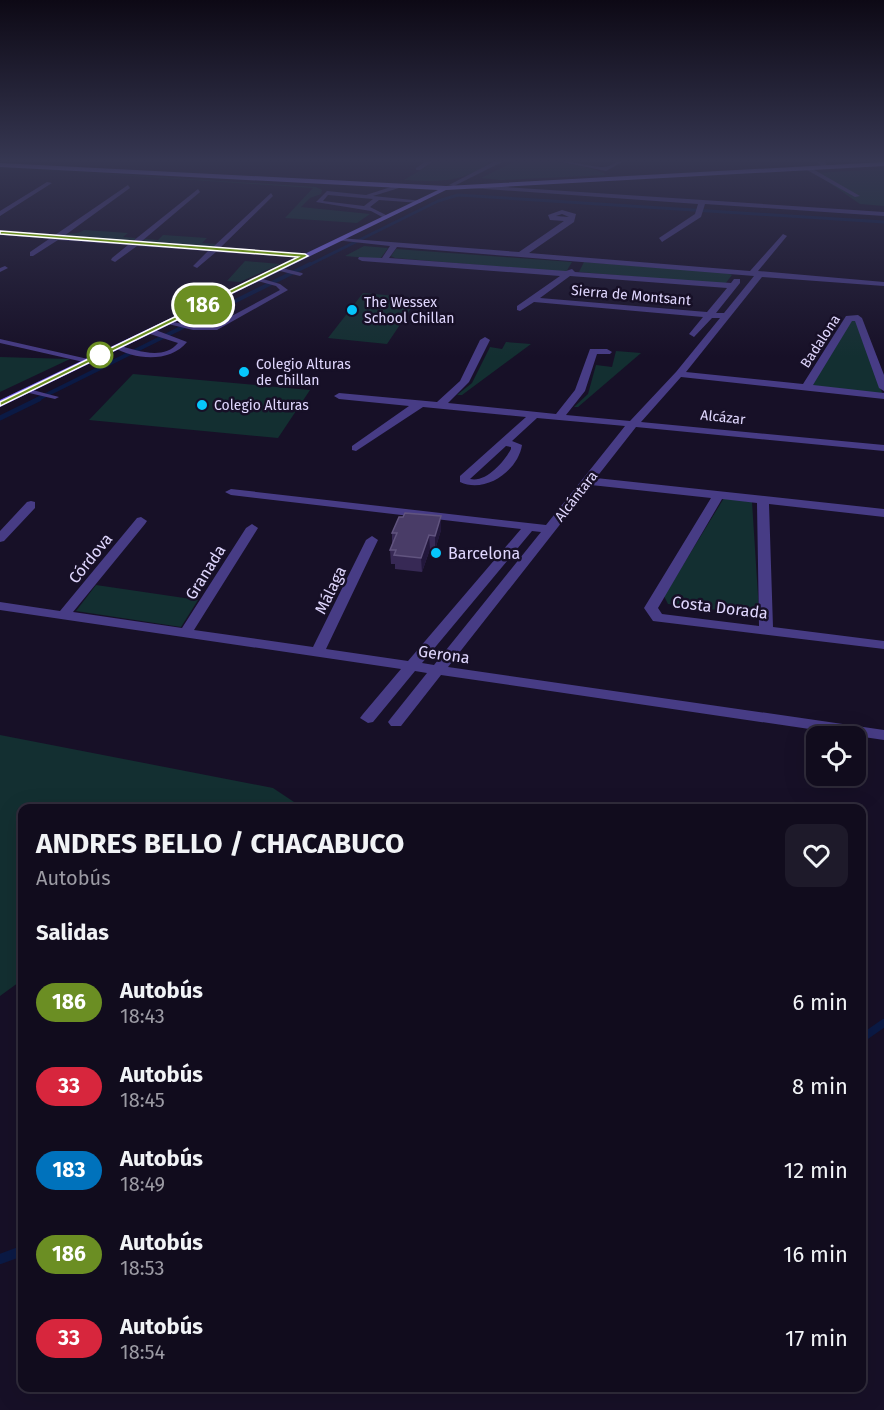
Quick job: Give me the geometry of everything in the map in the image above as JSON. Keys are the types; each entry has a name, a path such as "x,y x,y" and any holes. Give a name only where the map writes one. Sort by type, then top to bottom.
{"main road":[{"path":"0,404 371,225"}],"street":[{"path":"33,254 74,225"},
{"path":"115,260 157,225"},
{"path":"197,266 241,225"},
{"path":"522,254 564,225"},
{"path":"662,240 681,225"},
{"path":"0,233 52,240"},
{"name":"Alcántara","path":"396,722 633,424 679,374 725,316 753,272 783,236"},
{"path":"0,239 52,240 212,252 305,256"},
{"path":"339,240 884,284"},
{"path":"384,260 395,244"},
{"path":"212,252 296,261"},
{"name":"Sierra de Montsant","path":"520,308 536,300 571,274 579,258"},
{"path":"362,259 733,286"},
{"name":"Alcántara","path":"694,334 733,286 753,272"},
{"name":"Sierra de Montsant","path":"536,300 725,316"},
{"name":"Badalona","path":"806,388 849,318 858,318 884,388"},
{"path":"439,406 464,382 485,340"},
{"path":"559,417 580,391 593,351 607,352"},
{"name":"Badalona","path":"679,374 884,396"},
{"name":"Alcázar","path":"339,396 884,448"},
{"path":"356,448 412,408 423,404"},
{"path":"504,442 517,445 518,449 487,481 474,483 464,480 465,478 504,442 534,415"},
{"path":"588,481 884,513"},
{"path":"231,492 550,529"},
{"name":"Costa Dorada","path":"718,496 651,609 658,618 884,645"},
{"path":"763,500 766,631"},
{"path":"0,538 31,505"},
{"name":"Córdova","path":"64,615 141,521"},
{"path":"368,718 529,527"},
{"name":"Granada","path":"185,634 252,528"},
{"name":"Málaga","path":"317,653 372,540"},
{"name":"Gerona","path":"0,606 436,672 884,735"}],"lane":[{"path":"278,269 300,274"},
{"path":"168,323 193,328 220,326 281,294 285,288 256,279"},
{"path":"117,347 140,354 165,353 183,342 150,331"},
{"path":"0,341 88,361"},
{"path":"28,390 55,397"}],"green space":[{"path":"84,230 128,233 123,237 136,238 132,242 60,236"},
{"path":"163,235 207,238 202,243 216,244 213,247 141,242 145,239 158,240"},
{"path":"364,246 388,248 380,259 345,256"},
{"path":"396,249 572,262 566,272 395,258 391,256"},
{"path":"245,261 280,264 240,282 227,281"},
{"path":"584,262 732,275 725,284 579,272"},
{"path":"363,293 418,298 387,344 328,338"},
{"path":"849,319 855,319 883,395 808,387"},
{"path":"506,342 531,344 462,395 457,395 472,383 490,347 502,349"},
{"path":"616,351 641,353 578,407 574,407 588,394 596,365 612,367"},
{"path":"0,357 70,359 0,392"},
{"name":"Colegio Alturas","path":"133,374 310,390 278,438 89,420"},
{"path":"724,498 752,502 759,611 751,614 668,604 664,596"},
{"path":"96,585 198,600 181,627 76,611"},
{"path":"0,735 273,788 297,804 18,804 18,983 0,996"}],"building":[{"path":"405,513 441,516 435,536 429,535 421,558 394,555 396,550 390,550 397,533 392,533 399,517 403,517"}],"waterway":[{"path":"307,266 390,225"},
{"path":"36,400 310,264"},
{"path":"0,418 39,399"},
{"path":"866,1036 884,1023"},
{"path":"0,1259 18,1252"}],"bus line":[{"name":"186","path":"0,233 305,256 0,404"}],"place":[{"name":"The Wessex School Chillan","path":"352,310"},
{"name":"Colegio Alturas de Chillan","path":"244,372"},
{"name":"Colegio Alturas","path":"202,405"},
{"name":"Barcelona","path":"436,553"}]}
